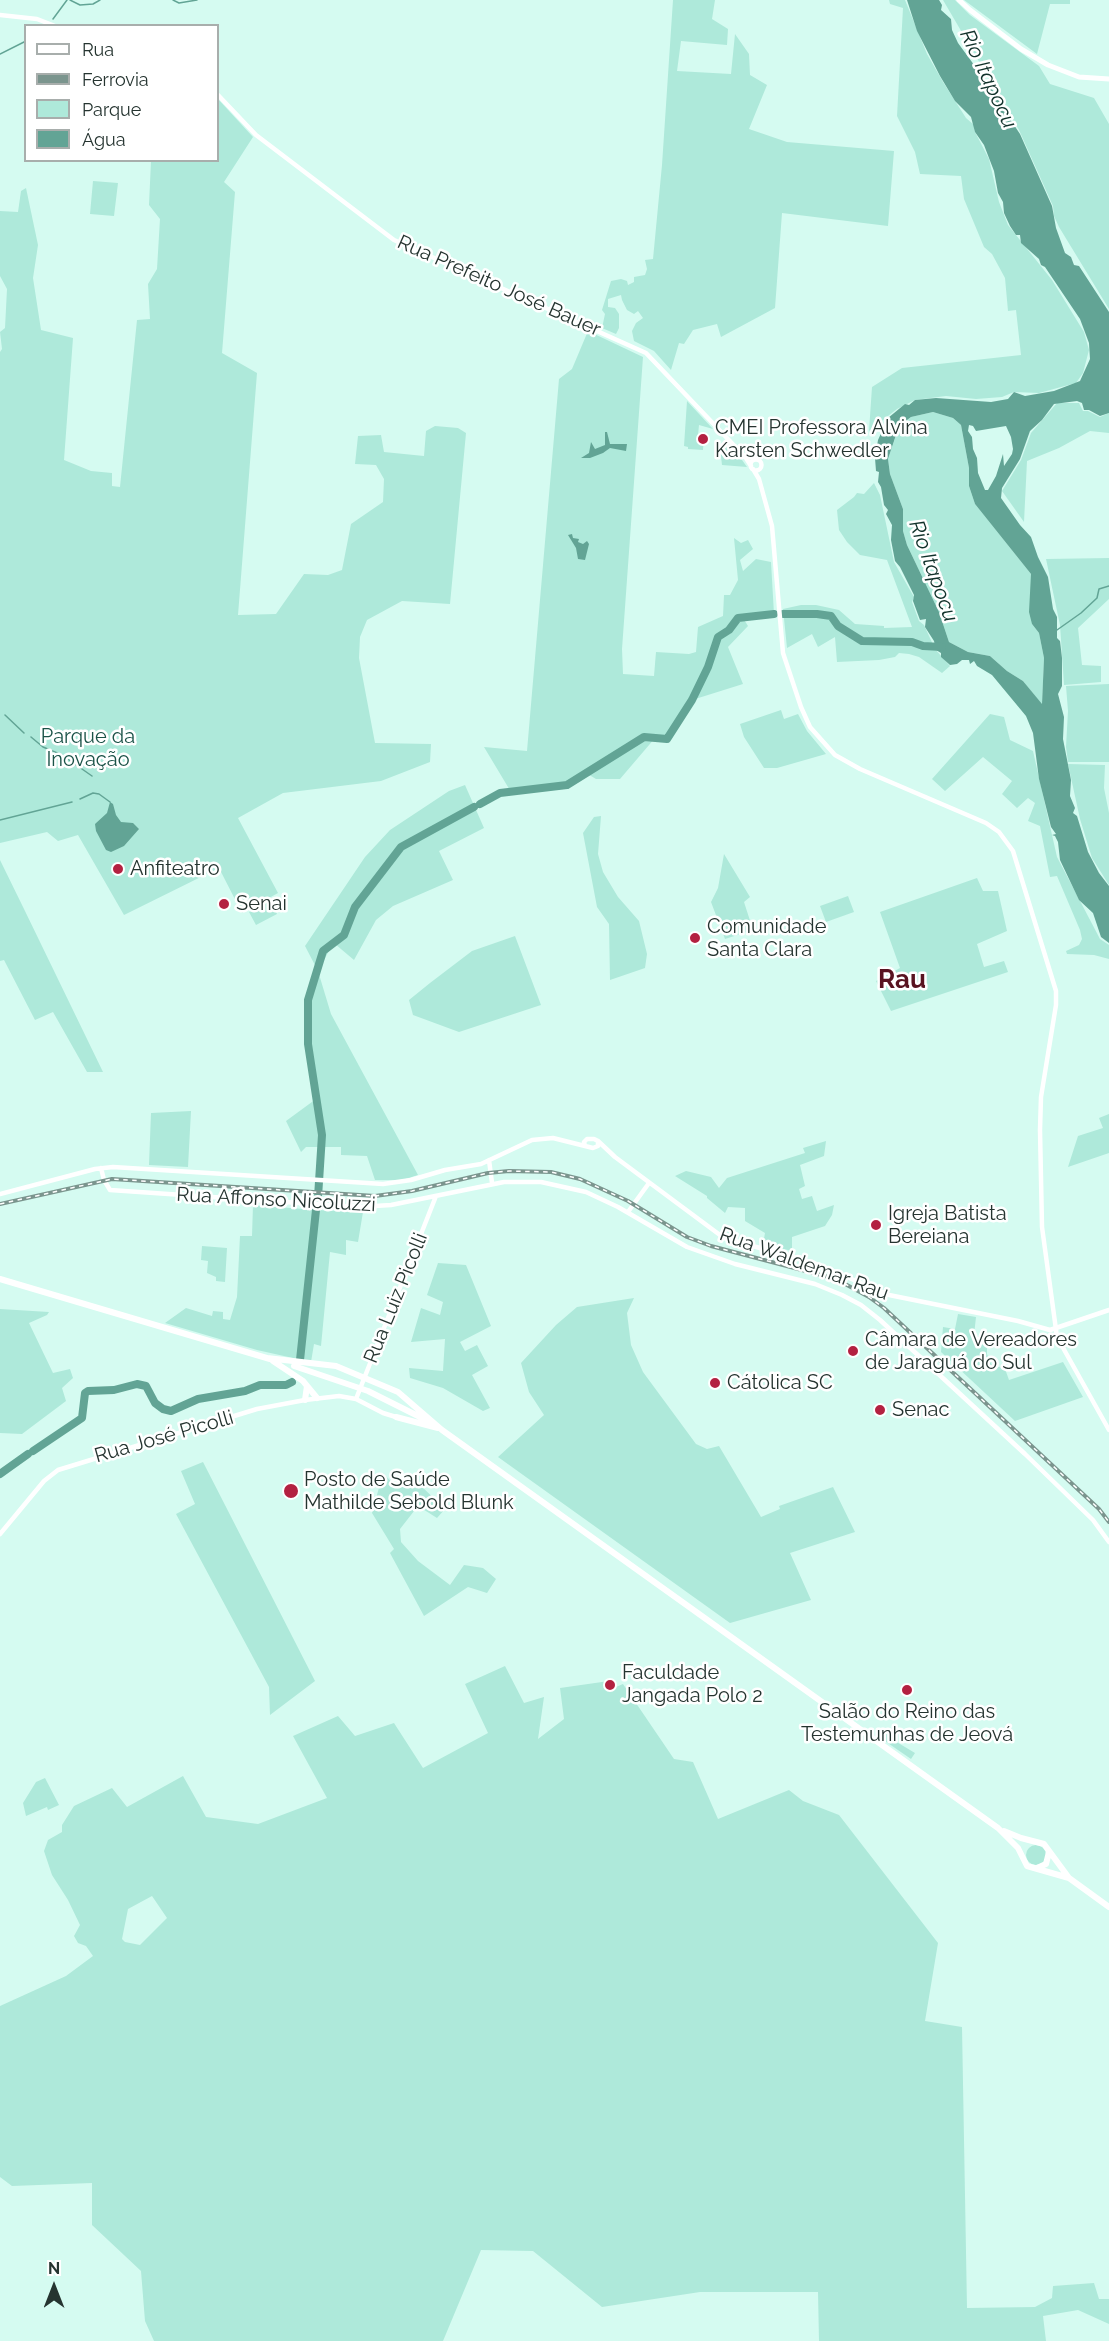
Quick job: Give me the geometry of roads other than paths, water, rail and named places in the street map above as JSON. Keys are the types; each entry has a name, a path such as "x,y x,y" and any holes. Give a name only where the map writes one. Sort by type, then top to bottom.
{"highway":[{"path":"0,1279 350,1384 439,1428"},
{"path":"267,1358 327,1365 364,1377 398,1392 439,1428 998,1828 1018,1848 1027,1866 1069,1878"},
{"path":"267,1358 291,1372 307,1385 317,1398"},
{"path":"304,1400 307,1385"},
{"path":"396,1417 439,1428"},
{"path":"998,1828 1021,1838 1043,1843 1069,1878 1109,1907"},
{"path":"1022,1857 1024,1848 1035,1841"},
{"path":"1036,1868 1046,1864 1049,1851"}],"main road":[{"path":"960,0 1021,49 1048,65 1084,78 1109,79"}],"street":[{"path":"0,15 38,19 50,24"},
{"name":"Rua Prefeito José Bauer","path":"219,96 256,135 394,240 646,353 746,458 759,479 772,526 783,653 810,727 835,755 860,769 986,823 999,832 1013,851 1056,991 1056,1005 1041,1097 1040,1130 1042,1227 1056,1329 1060,1345 1108,1429"},
{"path":"746,458 755,459 761,463 761,468 758,470 752,468 752,461 755,459"},
{"name":"Rua Prefeito José Bauer","path":"759,479 761,468"},
{"path":"0,1194 101,1168 113,1167 315,1181 374,1184 405,1182 489,1161 528,1140 549,1138 585,1143 593,1138 598,1141 598,1146 593,1148"},
{"name":"Rua Waldemar Rau","path":"598,1141 611,1154 712,1231 731,1240 814,1263 895,1297 1011,1319 1050,1330 1056,1329"},
{"name":"Rua Waldemar Rau","path":"585,1143 611,1154"},
{"path":"489,1161 492,1183"},
{"name":"Rua Affonso Nicoluzzi","path":"101,1168 104,1179 111,1190 367,1207 391,1206 492,1183 529,1181 558,1184 586,1192 627,1212 676,1242 700,1252 815,1284 861,1305 1018,1448 1093,1520 1109,1542"},
{"path":"627,1212 650,1183"},
{"name":"Rua Luiz Picolli","path":"356,1399 436,1196"},
{"path":"1056,1329 1109,1310"},
{"name":"Rua José Picolli","path":"0,1534 44,1480 58,1470 257,1409 317,1398 339,1396 356,1399"},
{"path":"356,1399 375,1410 396,1417"}],"water":[{"path":"907,0 939,0 942,5 941,10 951,19 952,30 958,43 1002,103 1020,134 1052,206 1056,228 1065,253 1071,257 1074,265 1079,266 1109,312 1109,413 1100,416 1084,410 1082,403 1077,401 1054,404 1030,431 1020,459 1002,488 1001,498 1031,537 1048,577 1053,609 1057,617 1057,638 1060,641 1062,658 1062,686 1058,694 1064,717 1063,739 1071,780 1070,796 1075,808 1073,813 1077,816 1088,852 1109,886 1109,943 1101,937 1093,913 1079,900 1060,860 1058,842 1052,835 1056,834 1051,827 1039,779 1033,733 1026,716 992,675 977,666 974,661 970,664 969,660 962,660 950,665 936,650 934,641 925,627 926,619 920,620 913,601 914,595 895,561 891,540 892,525 886,514 888,510 884,505 878,482 879,472 876,471 875,458 878,440 888,418 905,404 909,405 915,400 936,398 991,402 1008,399 1014,392 1025,396 1054,391 1080,381 1090,359 1089,343 1080,319 1039,259 1021,243 1020,235 1016,235 1010,226 998,193 994,171 984,145 975,132 971,117 955,101 917,31","holes":["933,412 953,418 961,425 969,468 969,486 975,504 1031,574 1029,612 1032,624 1039,633 1044,658 1042,704 1023,681 990,656 968,652 949,642 939,612 907,545 903,531 903,509 890,474 888,459 899,426 911,417","969,425 973,426 976,431 1006,426 1011,437 1012,454 1004,466 1003,454 996,476 988,490 985,490 978,473 977,458 973,449 972,437 968,431"]},
{"path":"605,432 607,432 610,444 627,444 626,451 610,448 590,458 581,458 589,453 591,442 595,449 605,445"},
{"path":"572,534 573,538 579,539 578,542 583,544 587,541 589,544 585,560 578,559 576,548 568,535"},
{"path":"110,802 121,822 133,823 139,829 124,846 111,852 106,850 96,831 95,824 107,813"}],"waterway":[{"path":"53,19 67,0"},
{"path":"70,0 80,5 93,4 100,0"},
{"path":"173,0 179,3 197,0"},
{"path":"0,54 24,42"},
{"path":"1057,630 1097,598 1099,589 1109,586"},
{"path":"480,804 500,793 567,785 644,737 667,739 692,700 708,667 718,637 729,630 738,618 774,614"},
{"path":"783,614 831,616 838,626 862,641 912,642 923,646 942,647"},
{"path":"5,715 24,733"},
{"path":"31,737 43,747 62,755 92,776"},
{"path":"80,799 93,793 99,794 110,802"},
{"path":"0,820 72,802"},
{"path":"318,1197 322,1135 308,1044 308,1000 323,951 344,935 355,907 401,847 474,807"},
{"path":"300,1360 316,1210"},
{"path":"33,1451 82,1418 85,1393 88,1391 114,1390 137,1384 146,1386 155,1403 171,1411 198,1399 245,1391 260,1385 286,1385 292,1382"},
{"path":"0,1474 28,1454"}],"railway":[{"path":"0,1204 112,1179 375,1196 412,1191 488,1173 509,1171 551,1172 580,1179 628,1201 687,1237 711,1246 836,1279 869,1297 884,1308 1099,1509 1109,1522"}],"place":[{"name":"CMEI Professora Alvina Karsten Schwedler","path":"703,439"},
{"name":"Anfiteatro","path":"118,869"},
{"name":"Senai","path":"224,904"},
{"name":"Comunidade Santa Clara","path":"695,938"},
{"name":"Igreja Batista Bereiana","path":"876,1225"},
{"name":"Câmara de Vereadores de Jaraguá do Sul","path":"853,1351"},
{"name":"Cátolica SC","path":"715,1383"},
{"name":"Senac","path":"880,1410"},
{"name":"Posto de Saúde Mathilde Sebold Blunk","path":"291,1491"},
{"name":"Faculdade Jangada Polo 2","path":"610,1685"},
{"name":"Salão do Reino das Testemunhas de Jeová","path":"907,1690"}],"district":[{"name":"Rau","path":"902,980"}],"water label":[{"name":"Rio Itapocu","path":"988,79"},
{"name":"Rio Itapocu","path":"933,571"}],"park label":[{"name":"Parque da Inovação","path":"88,748"}]}
